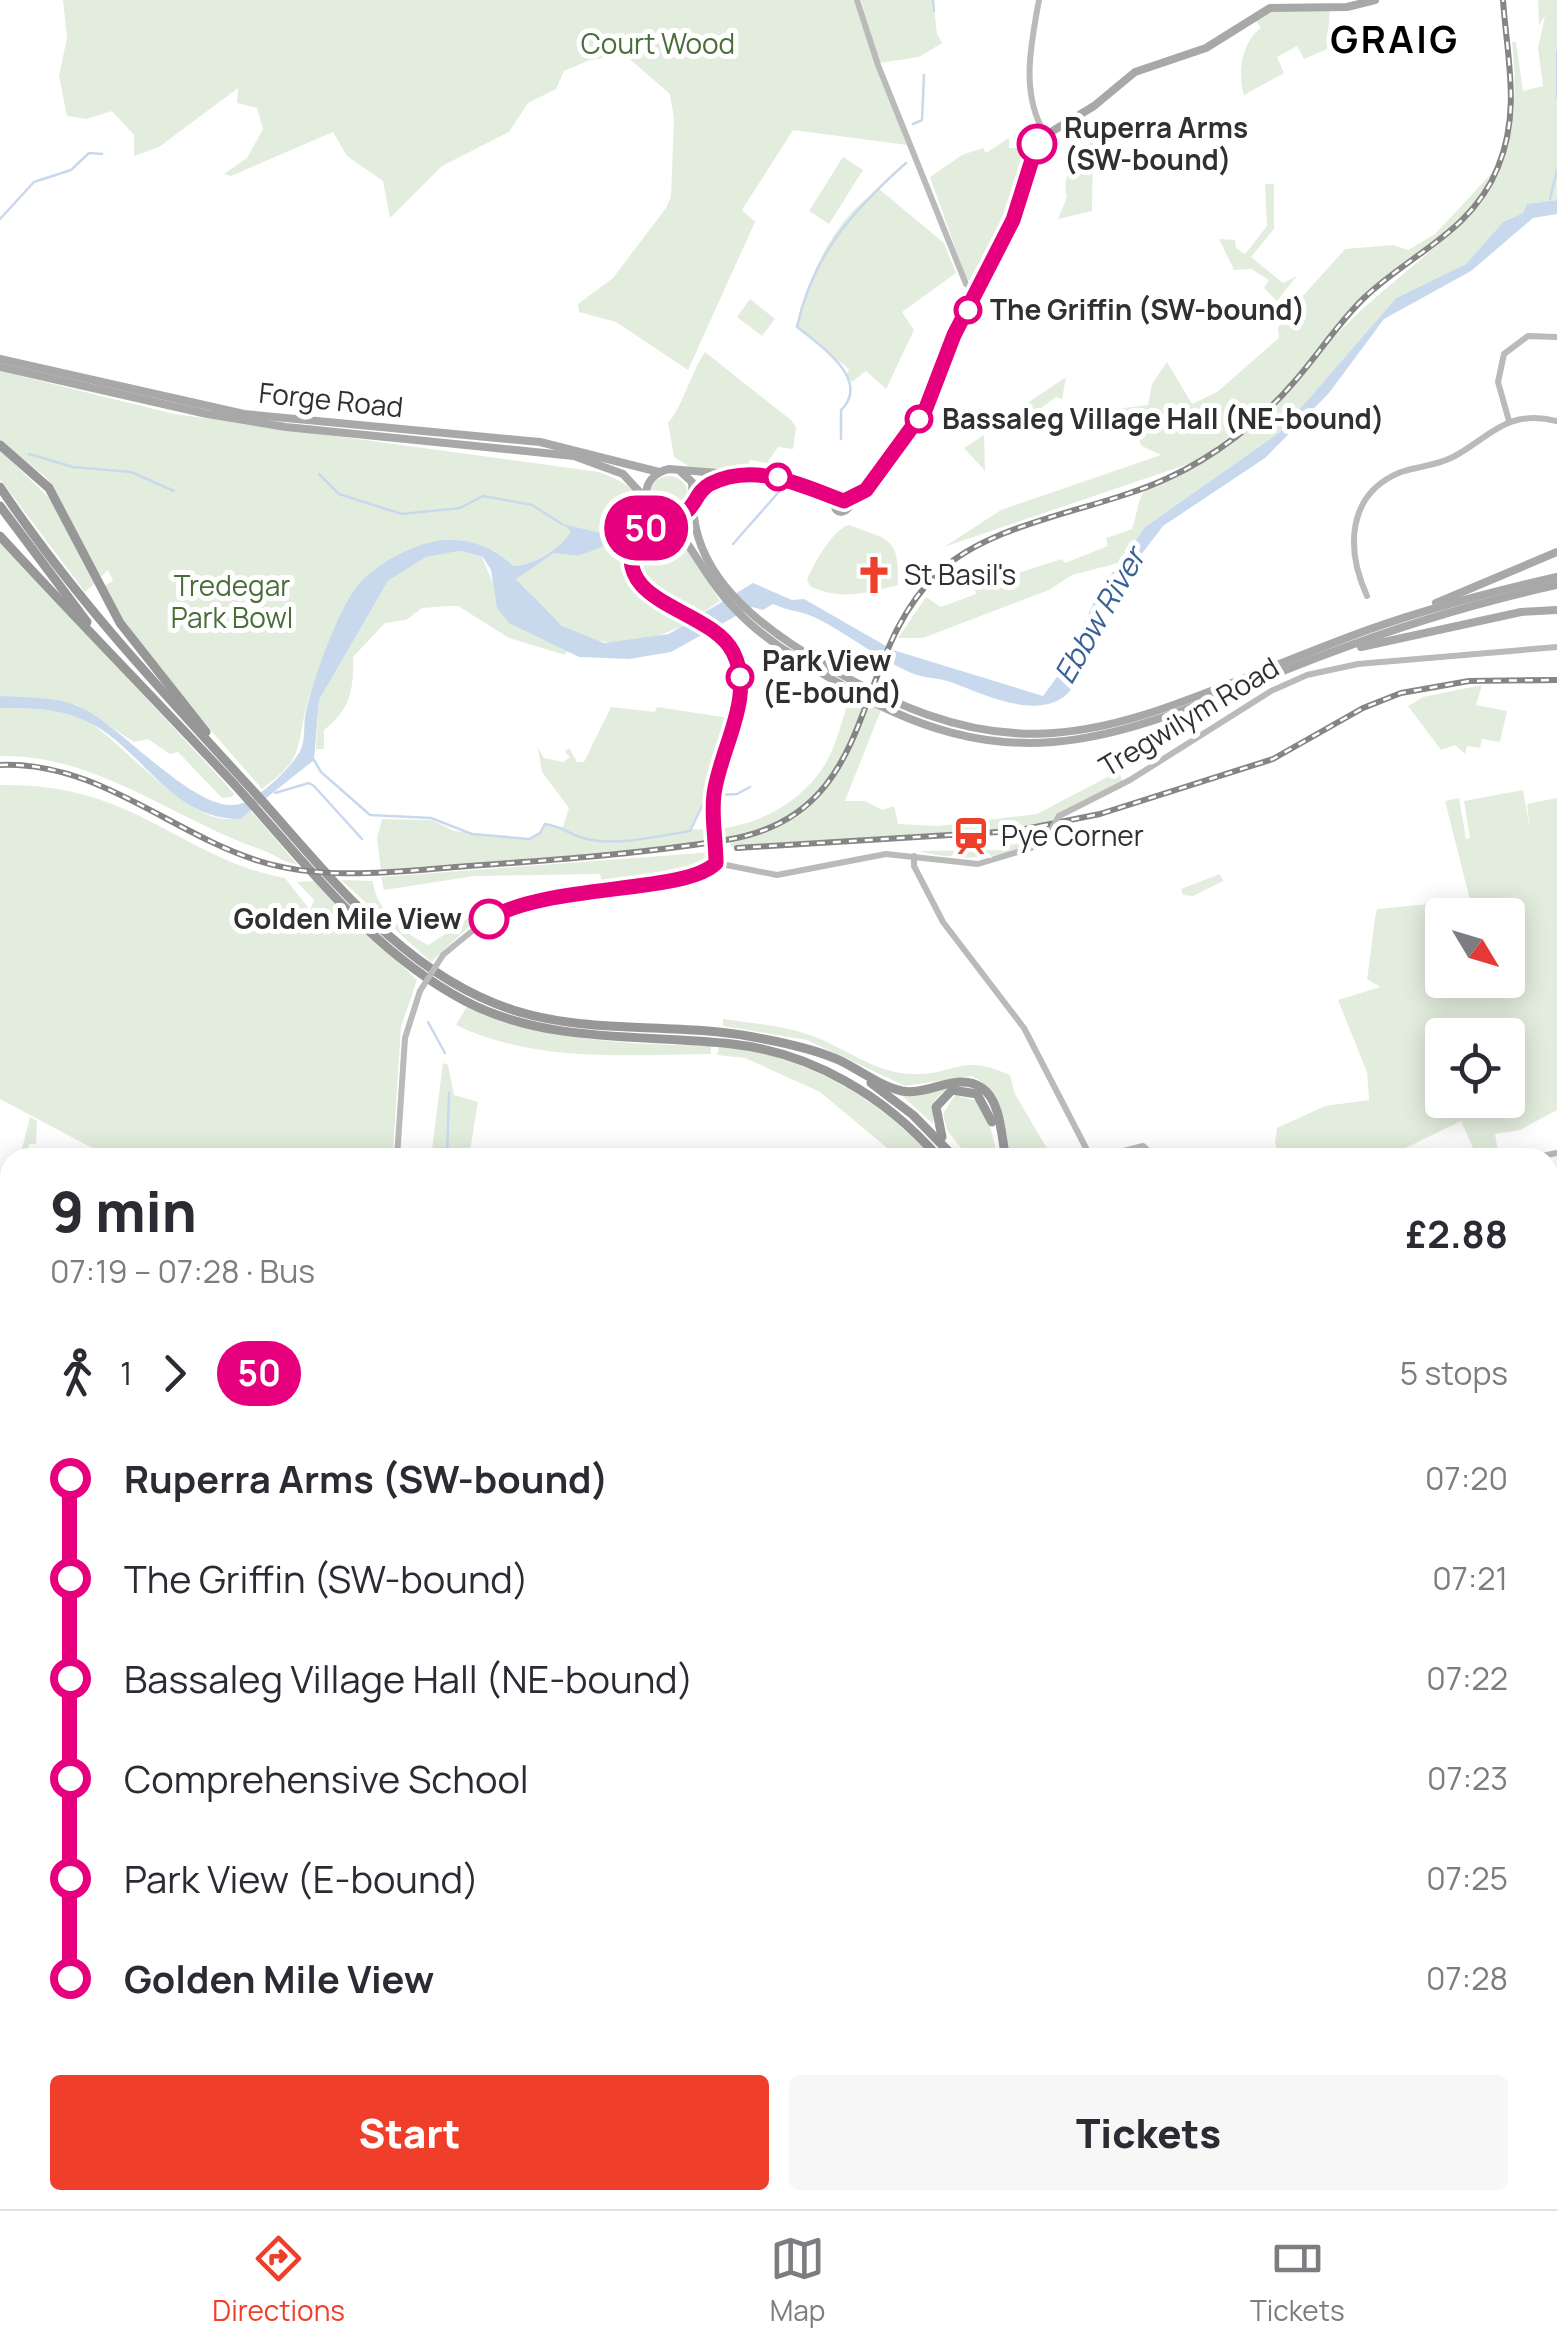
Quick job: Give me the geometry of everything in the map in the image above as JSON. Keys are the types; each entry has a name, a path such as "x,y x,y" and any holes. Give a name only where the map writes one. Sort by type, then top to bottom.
{"highway":[{"path":"0,446 49,488 138,650 240,779"},
{"path":"0,487 110,633 361,923 403,961 468,1003 557,1031 736,1044 777,1053 830,1073 868,1094 928,1148"},
{"path":"0,506 73,605 158,703"},
{"path":"0,536 158,703 240,779"},
{"path":"274,818 408,953 448,980 512,1010 582,1024 734,1034 837,1060 898,1090 919,1092 966,1081 981,1087 994,1105 1001,1148"},
{"path":"806,1051 880,1089 948,1148"},
{"path":"948,1148 937,1128 936,1107 946,1094 966,1089 977,1094 988,1107 1000,1148"}],"main road":[{"path":"1375,0 1348,7 1270,8 1206,48 1135,72 1094,106 1045,134 1033,155 1013,220 940,364 926,408 866,490 841,504 790,480 658,472 647,485 647,501 668,518 726,593 791,654 890,712 934,728 1000,741 1067,742 1121,733 1406,626 1557,585"},
{"name":"Forge Road","path":"0,363 244,414 540,442 658,472"},
{"name":"Forge Road","path":"0,363 190,410 286,427 574,456 623,474 647,501"},
{"path":"680,471 692,482 696,536 726,593"},
{"path":"668,518 684,514 712,483 745,475"},
{"path":"750,618 855,683 918,714 1015,734 1067,734 1117,726 1557,552"},
{"path":"1348,637 1454,602 1557,577"},
{"path":"1266,678 1412,634 1535,609 1557,610"}],"street":[{"path":"858,0 883,78 966,284 977,292"},
{"path":"1040,0 1028,74 1037,121 1045,134"},
{"path":"1509,421 1498,382 1504,354 1528,336 1557,337"},
{"path":"1367,596 1354,563 1352,539 1358,514 1372,492 1401,472 1452,458 1509,421 1557,421"},
{"path":"647,501 641,532 630,557 636,578 652,595 717,632 736,658 741,684 714,789 716,863"},
{"path":"641,532 668,518"},
{"name":"Tregwilym Road","path":"914,856 985,863 1031,848 1047,837 1060,816 1130,780 1271,691 1307,674 1358,664 1554,647"},
{"path":"398,1148 405,1038 420,991 443,955 487,920 528,900 688,879 716,863 768,875 803,873 868,856 914,856 914,866 943,922 1024,1028 1087,1148"}],"green space":[{"name":"Court Wood","path":"63,0 855,0 907,145 793,130 742,210 755,222 688,370 616,322 579,312 578,304 613,278 671,196 674,119 670,94 625,55 590,60 564,71 556,89 528,103 509,132 442,166 390,218 383,181 347,156 333,132 231,176 224,174 247,158 263,129 257,108 237,103 238,88 159,147 134,156 134,135 112,111 86,119 67,116 59,76 67,38"},
{"path":"861,0 933,0 937,34 942,43 919,57 879,63"},
{"path":"1538,0 1557,0 1557,200 1527,204 1523,213 1503,222 1466,264 1396,298 1280,432 1145,527 1118,563 1072,575 1049,590 923,638 898,638 926,597 941,607 976,594 974,588 982,584 1062,559 1065,563 1108,546 1106,538 1132,529 1143,493 1198,464 1240,434 1352,319 1451,233 1496,176 1509,141 1514,97 1512,42 1516,42 1523,91 1543,86 1538,48 1545,16 1539,25"},
{"path":"1330,6 1327,49 1304,59 1297,46 1277,57 1284,73 1244,95 1243,58 1249,41 1261,28 1257,22 1250,24 1259,13"},
{"path":"1031,135 1002,237 972,283 966,278 930,177 962,155 983,148 986,153 1009,138 1009,148 1019,148"},
{"path":"1093,141 1092,211 1058,219 1067,197 1066,181 1071,166"},
{"path":"843,157 863,170 829,224 809,211"},
{"path":"1493,172 1475,203 1447,233 1365,294 1269,407 1197,461 944,547 1001,510 1161,455 1142,446 1126,417 1113,417 1115,409 1148,405 1152,384 1167,362 1192,404 1217,392 1279,338 1278,328 1285,316 1345,249 1393,245 1408,250 1435,234"},
{"path":"1265,184 1274,184 1274,229 1251,257 1283,283 1297,276 1277,301 1264,288 1269,280 1251,269 1234,270 1219,239 1235,240 1236,248 1245,254 1267,226"},
{"path":"879,189 944,243 956,273 902,312 914,330 886,389 866,371 852,382 846,375 849,369 797,327 825,250 848,216"},
{"path":"750,299 775,319 762,336 737,317"},
{"path":"705,352 791,420 796,427 793,449 778,447 767,463 750,460 745,471 693,469 674,457 668,422"},
{"name":"Tredegar Park Bowl","path":"0,371 174,414 599,472 638,495 640,512 625,552 635,578 658,602 693,620 661,635 608,642 574,633 553,618 515,578 554,553 578,556 610,541 591,531 564,526 572,531 561,544 521,565 513,566 498,553 472,545 391,559 373,570 349,604 315,682 295,755 262,789 127,627 104,586 113,581 108,570 100,578 47,478 0,442"},
{"path":"1066,377 1062,399 1056,397 1040,409 1044,413 1017,410"},
{"path":"984,435 985,471 964,448"},
{"path":"0,450 52,501 94,584 85,592 0,479"},
{"path":"669,476 682,482 688,495 682,508 669,514 656,508 650,495 656,482"},
{"path":"849,525 890,543 897,558 898,585 843,594 810,586 807,579 820,555 831,539"},
{"path":"662,528 680,539 720,601 701,614 662,595 643,578 638,567 639,539"},
{"path":"0,541 222,780 234,794 231,797 222,798 178,752 170,754 148,739 134,742 77,705 0,696"},
{"path":"460,551 482,557 509,622 569,649 565,655 509,638 458,606 422,608 406,620 385,623 353,657 349,697 340,714 324,730 324,749 316,749 319,700 388,581 426,557"},
{"path":"1482,685 1476,705 1507,711 1500,742 1482,739 1480,748 1467,746 1465,754 1455,745 1441,750 1408,706 1423,697"},
{"path":"851,694 868,703 865,712 873,707 881,710 845,801 865,801 882,810 894,806 898,824 938,826 1037,814 1119,771 1123,784 1051,821 1015,831 731,847 730,842 746,835 637,852 381,871 377,838 382,819 432,820 454,831 528,839 540,833 545,824 563,827 569,808 542,772 538,748 544,758 563,762 570,757 565,752 569,748 577,762 584,762 611,707 655,712 657,707 729,718 713,763 718,765 691,829 747,823 782,807 812,782 833,749"},
{"path":"0,708 54,711 85,720 189,804 212,816 232,819 250,810 297,864 102,777 35,758 0,756"},
{"path":"0,785 66,791 114,804 224,859 285,878 310,910 314,900 297,882 314,881 417,980 401,1027 393,1148 92,1148 0,1099"},
{"path":"1523,790 1530,829 1527,804 1557,798 1557,1110 1520,1130 1495,1134 1497,1148 1473,1148 1461,1121 1406,1148 1276,1148 1277,1128 1325,1106 1369,1100 1367,1072 1338,1000 1380,987 1367,979 1377,909 1425,904 1425,998 1525,998 1525,898 1469,898 1445,801 1459,798 1466,839 1470,838 1464,801"},
{"path":"1049,829 1039,840 1007,854 950,857 919,851 1002,850 1002,846 1022,843 1020,835"},
{"path":"714,852 713,858 675,875 602,882 600,874 475,876 384,890 381,877"},
{"path":"1220,874 1223,881 1193,896 1183,895 1181,889"},
{"path":"341,880 373,881 379,901 392,919 429,945 477,912 487,910 431,962"},
{"path":"469,1003 527,1026 557,1033 617,1042 711,1046 711,1054 581,1054 517,1046 456,1025"},
{"path":"723,1019 807,1034 899,1073 929,1073 970,1065 1010,1075 1015,1094 1047,1148 1009,1148 997,1100 972,1076 905,1086 807,1040 723,1026"},
{"path":"719,1045 780,1058 809,1069 862,1097 924,1148 887,1148 820,1092 745,1058 717,1055"},
{"path":"443,1063 448,1065 454,1095 478,1102 470,1148 432,1148"},
{"path":"949,1086 935,1100 933,1124 898,1092"},
{"path":"955,1095 977,1101 988,1118 996,1148 961,1148 947,1130 943,1114"},
{"path":"30,1117 37,1121 36,1144 22,1148"}],"water":[{"path":"1557,200 1557,214 1533,218 1471,271 1384,319 1329,393 1265,458 1163,526 1115,589 1118,594 1100,613 1075,683 1055,702 1010,703 948,681 914,674 816,618 773,604 763,610 752,607 671,652 629,659 579,657 509,623 497,608 491,570 483,557 460,551 426,557 388,581 319,700 314,760 240,819 215,816 175,795 124,747 86,721 55,711 0,708 0,696 73,704 99,718 204,797 223,804 240,804 275,781 301,749 306,711 327,645 350,597 366,577 410,549 445,540 482,546 513,566 521,565 561,544 571,531 562,524 610,535 612,543 578,556 554,553 516,579 562,626 604,643 669,634 753,583 792,600 804,599 893,650 1043,696 1065,666 1098,593 1145,527 1280,432 1396,298 1466,264 1503,222 1523,213 1527,204"}],"waterway":[{"path":"933,0 934,11"},
{"path":"1557,51 1557,97"},
{"path":"913,124 922,120 924,75"},
{"path":"0,219 34,182 71,170 89,153 102,154"},
{"path":"841,439 841,410 849,399 847,375 829,353 797,327 813,278 837,236 906,163"},
{"path":"1550,199 1557,170"},
{"path":"29,454 73,467 131,472 174,491"},
{"path":"319,474 339,494 402,514 460,508 483,496 532,505 562,524"},
{"path":"733,544 784,486"},
{"path":"314,760 321,772 370,815 431,818 472,834 529,839 540,833 545,824 583,838 636,840 690,831 704,802"},
{"path":"275,793 309,783 362,839"},
{"path":"719,795 737,794 750,787"},
{"path":"428,1022 445,1053"},
{"path":"447,1148 449,1093"}],"railway":[{"path":"0,765 69,774 102,786 226,849 259,861 310,871 389,872 629,853 726,840 776,825 813,800 838,767 909,608 938,573 988,540 1168,478 1219,449 1281,396 1364,298 1473,209 1498,167 1509,125 1511,84 1503,0"},
{"path":"737,848 1015,831 1100,814 1273,759 1363,708 1401,693 1469,681 1557,680"}],"bus line":[{"name":"50","path":"489,919 528,900 688,879 710,870 716,863 713,800 741,692 739,668 731,648 717,632 659,600 640,584 631,564 631,548 641,532 653,524 684,514 694,498 712,483 745,475 773,477 800,482 844,501 866,490 926,408 940,364 1013,220 1037,144"}],"place":[{"name":"Ruperra Arms (SW-bound)","path":"1037,144"},
{"name":"The Griffin (SW-bound)","path":"968,310"},
{"name":"Bassaleg Village Hall (NE-bound)","path":"919,419"},
{"name":"St Basil's","path":"874,575"},
{"name":"Park View (E-bound)","path":"740,677"},
{"name":"Pye Corner","path":"971,836"},
{"name":"Golden Mile View","path":"489,919"}],"district":[{"name":"GRAIG","path":"1395,40"}],"water label":[{"name":"Ebbw River","path":"1100,616"}]}
